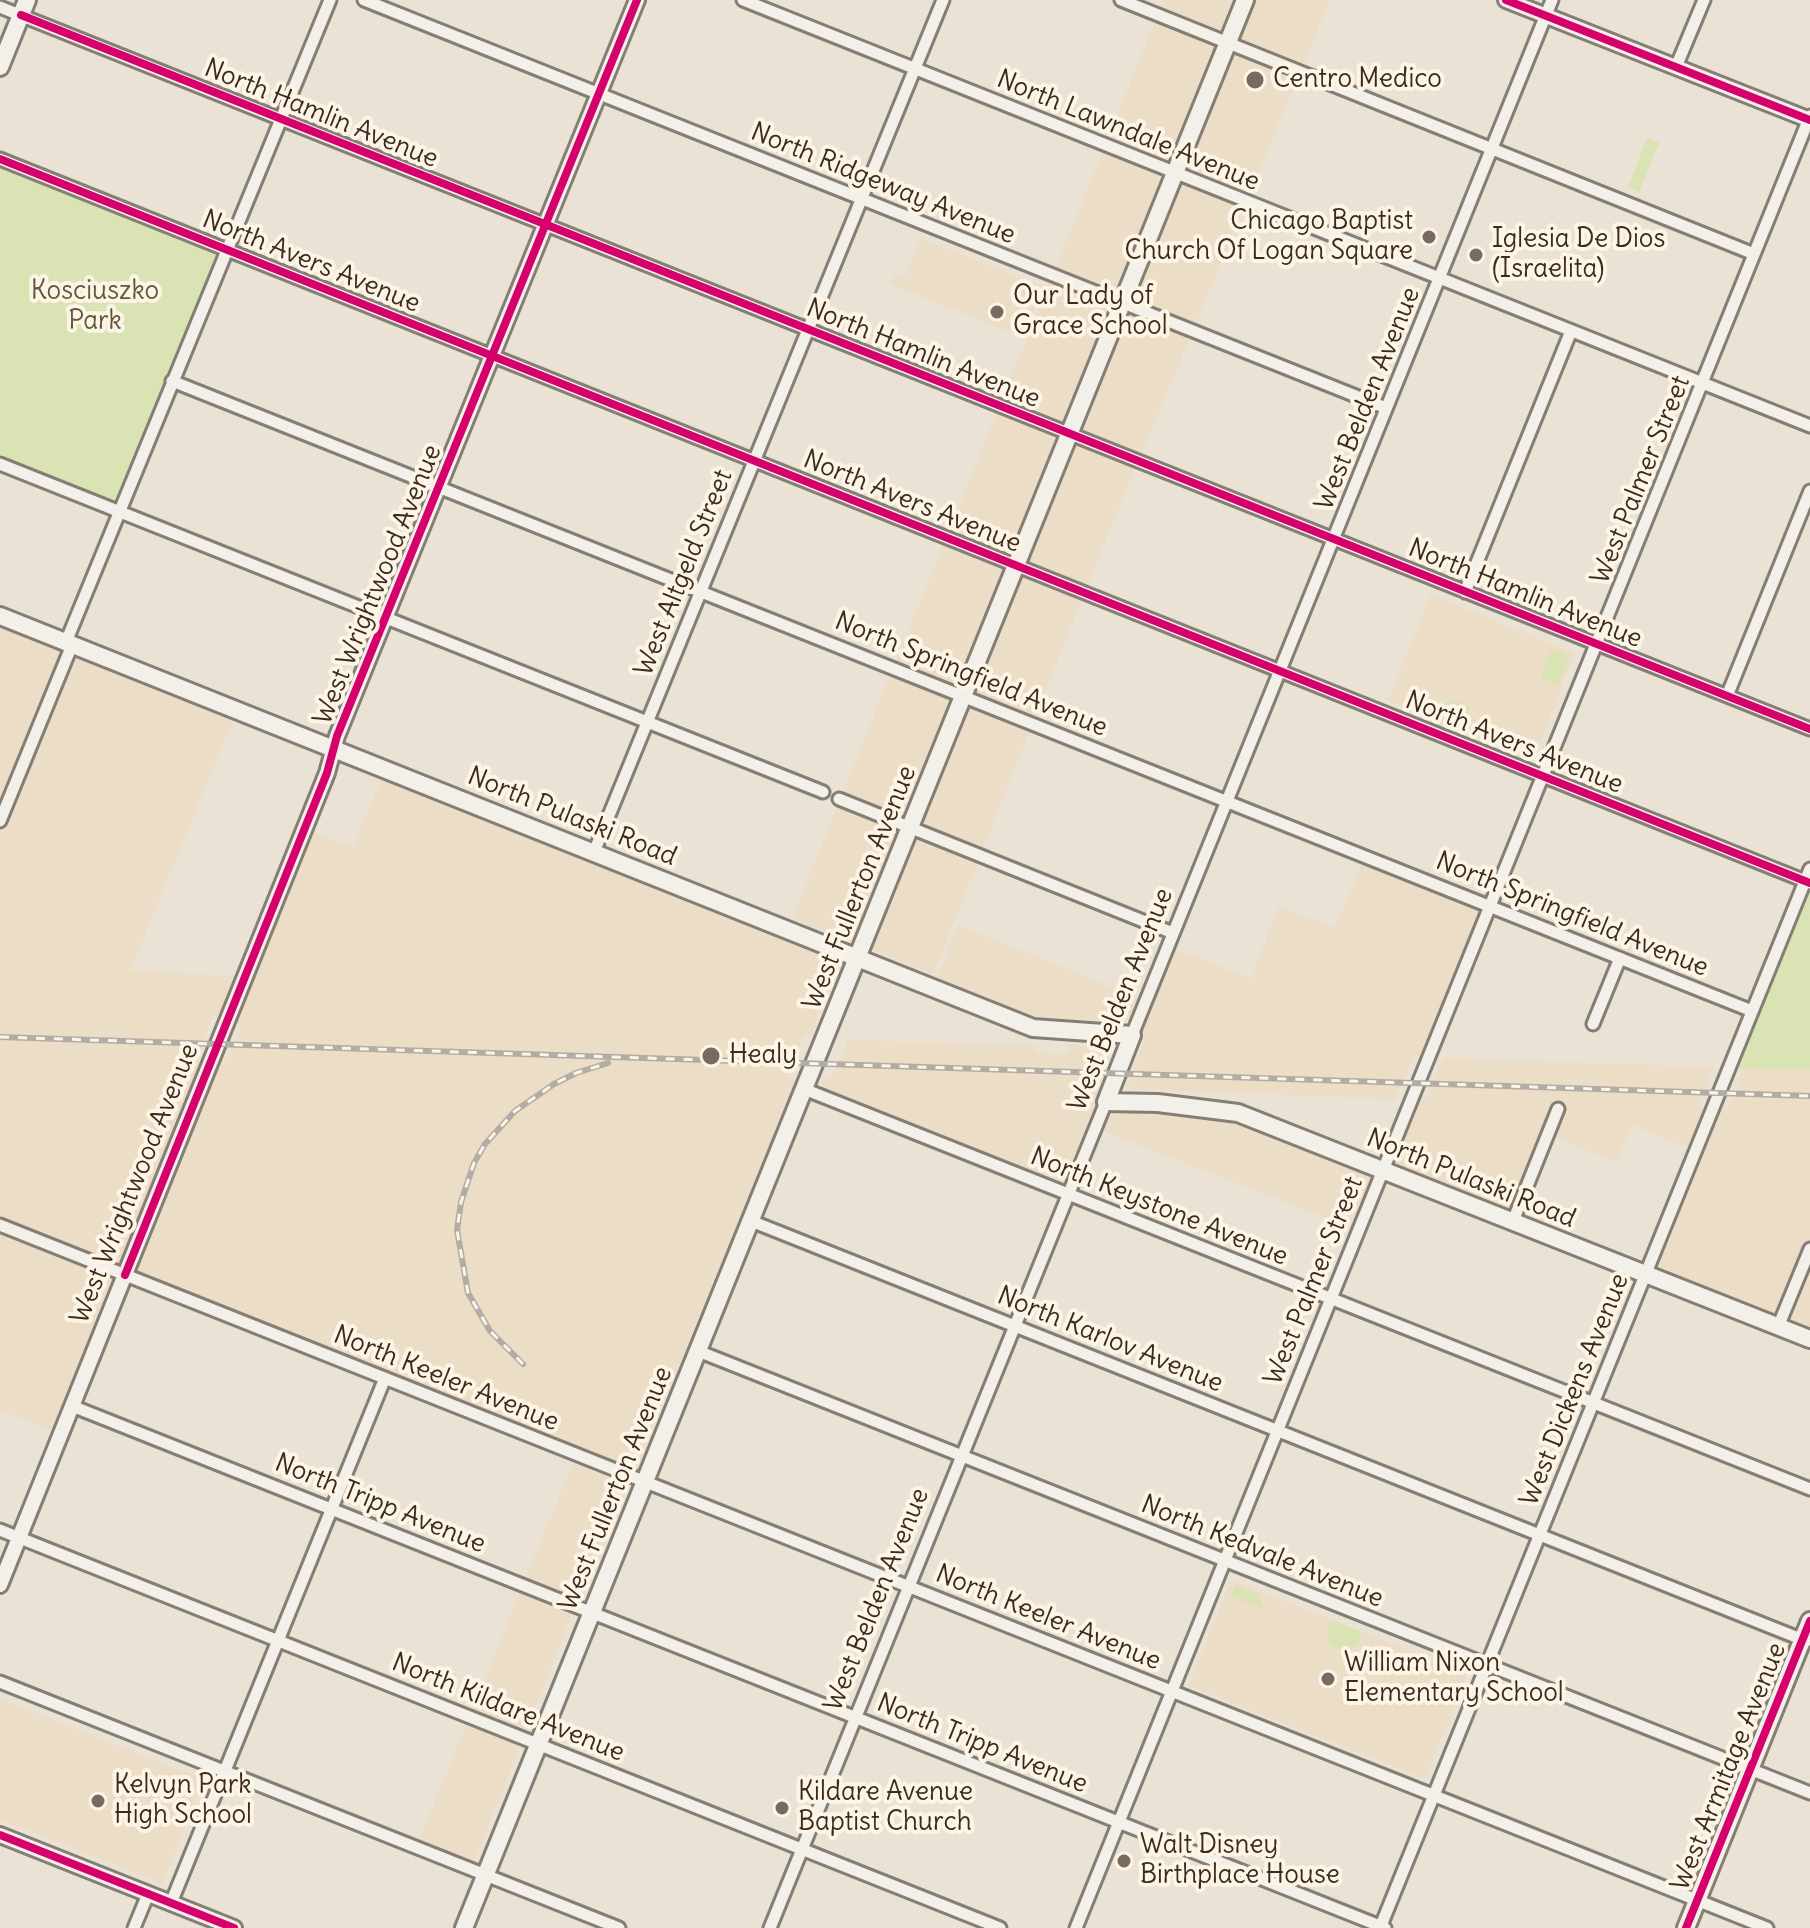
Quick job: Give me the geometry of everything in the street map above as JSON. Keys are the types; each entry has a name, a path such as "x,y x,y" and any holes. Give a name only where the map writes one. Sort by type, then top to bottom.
{"main road":[{"name":"West Fullerton Avenue","path":"464,1928 1245,0"},
{"path":"0,67 24,8"},
{"name":"North Pulaski Road","path":"0,616 1033,1028 1132,1035"},
{"name":"West Belden Avenue","path":"1106,1102 1132,1035"},
{"name":"North Pulaski Road","path":"1106,1102 1158,1103 1238,1113 1810,1339"},
{"name":"West Armitage Avenue","path":"1686,1928 1806,1641 1810,1621"}],"street":[{"path":"0,821 119,512 330,0"},
{"name":"North Ridgeway Avenue","path":"364,0 1386,408"},
{"name":"West Wrightwood Avenue","path":"0,1585 327,773 385,618 637,0"},
{"name":"North Lawndale Avenue","path":"743,0 1810,426"},
{"name":"West Altgeld Street","path":"594,852 943,0"},
{"path":"1121,0 1754,254"},
{"path":"1506,0 1809,119"},
{"name":"West Belden Avenue","path":"1132,1035 1552,0"},
{"path":"1676,67 1704,0"},
{"name":"North Hamlin Avenue","path":"0,7 24,8 281,119 1810,729"},
{"name":"West Palmer Street","path":"1076,1928 1809,119"},
{"name":"North Avers Avenue","path":"0,159 1543,776 1808,878"},
{"path":"1465,592 1571,331"},
{"name":"North Springfield Avenue","path":"172,381 1752,1011"},
{"path":"0,464 823,792"},
{"path":"1727,696 1810,491"},
{"path":"839,799 1173,933"},
{"name":"West Dickens Avenue","path":"1382,1927 1808,878"},
{"path":"1593,1024 1620,958"},
{"name":"North Keystone Avenue","path":"804,1089 1810,1489"},
{"name":"West Belden Avenue","path":"770,1928 1106,1102"},
{"path":"1513,1221 1558,1109"},
{"name":"North Karlov Avenue","path":"751,1221 1806,1641"},
{"name":"North Keeler Avenue","path":"0,1225 1767,1928"},
{"path":"1778,1327 1810,1249"},
{"name":"North Kedvale Avenue","path":"698,1351 1810,1793"},
{"path":"171,1903 385,1378"},
{"name":"North Tripp Avenue","path":"72,1406 1382,1927"},
{"name":"North Kildare Avenue","path":"0,1530 1000,1928"},
{"path":"0,1682 619,1928"},
{"path":"2,1841 234,1928"},
{"path":"134,1928 148,1894"}],"shaded area":[{"path":"1164,0 1330,0 1102,549 933,974 792,918"},
{"name":"Our Lady of Grace School","path":"920,238 1043,287 1023,337 890,284 894,275 904,279"},
{"path":"1431,595 1574,653 1534,758 1388,700"},
{"path":"0,626 233,720 130,971 235,976 219,1015 213,1016 195,1059 200,1062 53,1431 0,1410"},
{"path":"381,779 838,962 812,1035 804,1035 792,1064 787,1078 795,1081 636,1470 135,1271 223,1057 228,1059 239,1033 242,1024 237,1022 313,832 353,847"},
{"path":"1362,863 1481,908 1421,1057 1413,1057 1395,1101 1131,1089 1128,1083 1142,1047 1138,1046 1145,1022 1174,948 1251,979 1279,907 1335,928"},
{"path":"958,925 1139,998 1130,1020 1039,1020 937,979"},
{"path":"848,1040 1036,1045 1036,1053 1069,1054 1070,1045 1104,1047 1108,1055 1096,1087 1101,1088 1063,1185 825,1090 822,1083 824,1077 831,1080"},
{"path":"1443,1057 1714,1067 1698,1106 1705,1109 1689,1148 1633,1125 1616,1162 1552,1136 1520,1217 1392,1164 1418,1099 1426,1099"},
{"path":"1744,1068 1810,1070 1810,1332 1655,1267 1720,1106 1728,1108"},
{"path":"1109,1112 1228,1117 1372,1175 1352,1228 1101,1130"},
{"path":"573,1463 624,1483 473,1865 418,1843"},
{"name":"William Nixon Elementary School","path":"1231,1580 1467,1673 1425,1779 1189,1686"},
{"name":"Kelvyn Park High School","path":"0,1699 204,1780 162,1884 0,1819"}],"green space":[{"path":"1647,138 1659,143 1639,192 1628,187"},
{"name":"Kosciuszko Park","path":"0,167 218,254 118,503 0,456"},
{"path":"1552,649 1569,656 1558,685 1541,678"},
{"path":"1451,699 1470,707 1462,727 1442,719"},
{"path":"1810,890 1810,1070 1736,1068 1806,895"},
{"path":"1236,1585 1257,1593 1264,1609 1231,1596"},
{"path":"1333,1620 1361,1632 1359,1642 1352,1649 1342,1652 1329,1644 1327,1629"}],"railway":[{"path":"0,1037 1810,1096"},
{"path":"523,1364 490,1331 468,1293 457,1230 461,1202 474,1163 485,1144 515,1111 554,1084 608,1063"}],"cycle path":[{"path":"125,1275 327,773 337,736 637,0"},
{"path":"1506,0 1810,120"},
{"path":"21,15 1810,729"},
{"path":"0,159 1810,883"},
{"path":"1686,1928 1810,1621"},
{"path":"0,1835 234,1928"}],"place":[{"name":"Centro Medico","path":"1255,80"},
{"name":"Chicago Baptist Church Of Logan Square","path":"1429,237"},
{"name":"Iglesia De Dios (Israelita)","path":"1476,255"},
{"name":"Our Lady of Grace School","path":"997,312"},
{"name":"Healy","path":"711,1056"},
{"name":"William Nixon Elementary School","path":"1328,1679"},
{"name":"Kelvyn Park High School","path":"98,1801"},
{"name":"Kildare Avenue Baptist Church","path":"782,1808"},
{"name":"Walt Disney Birthplace House","path":"1124,1861"}]}
